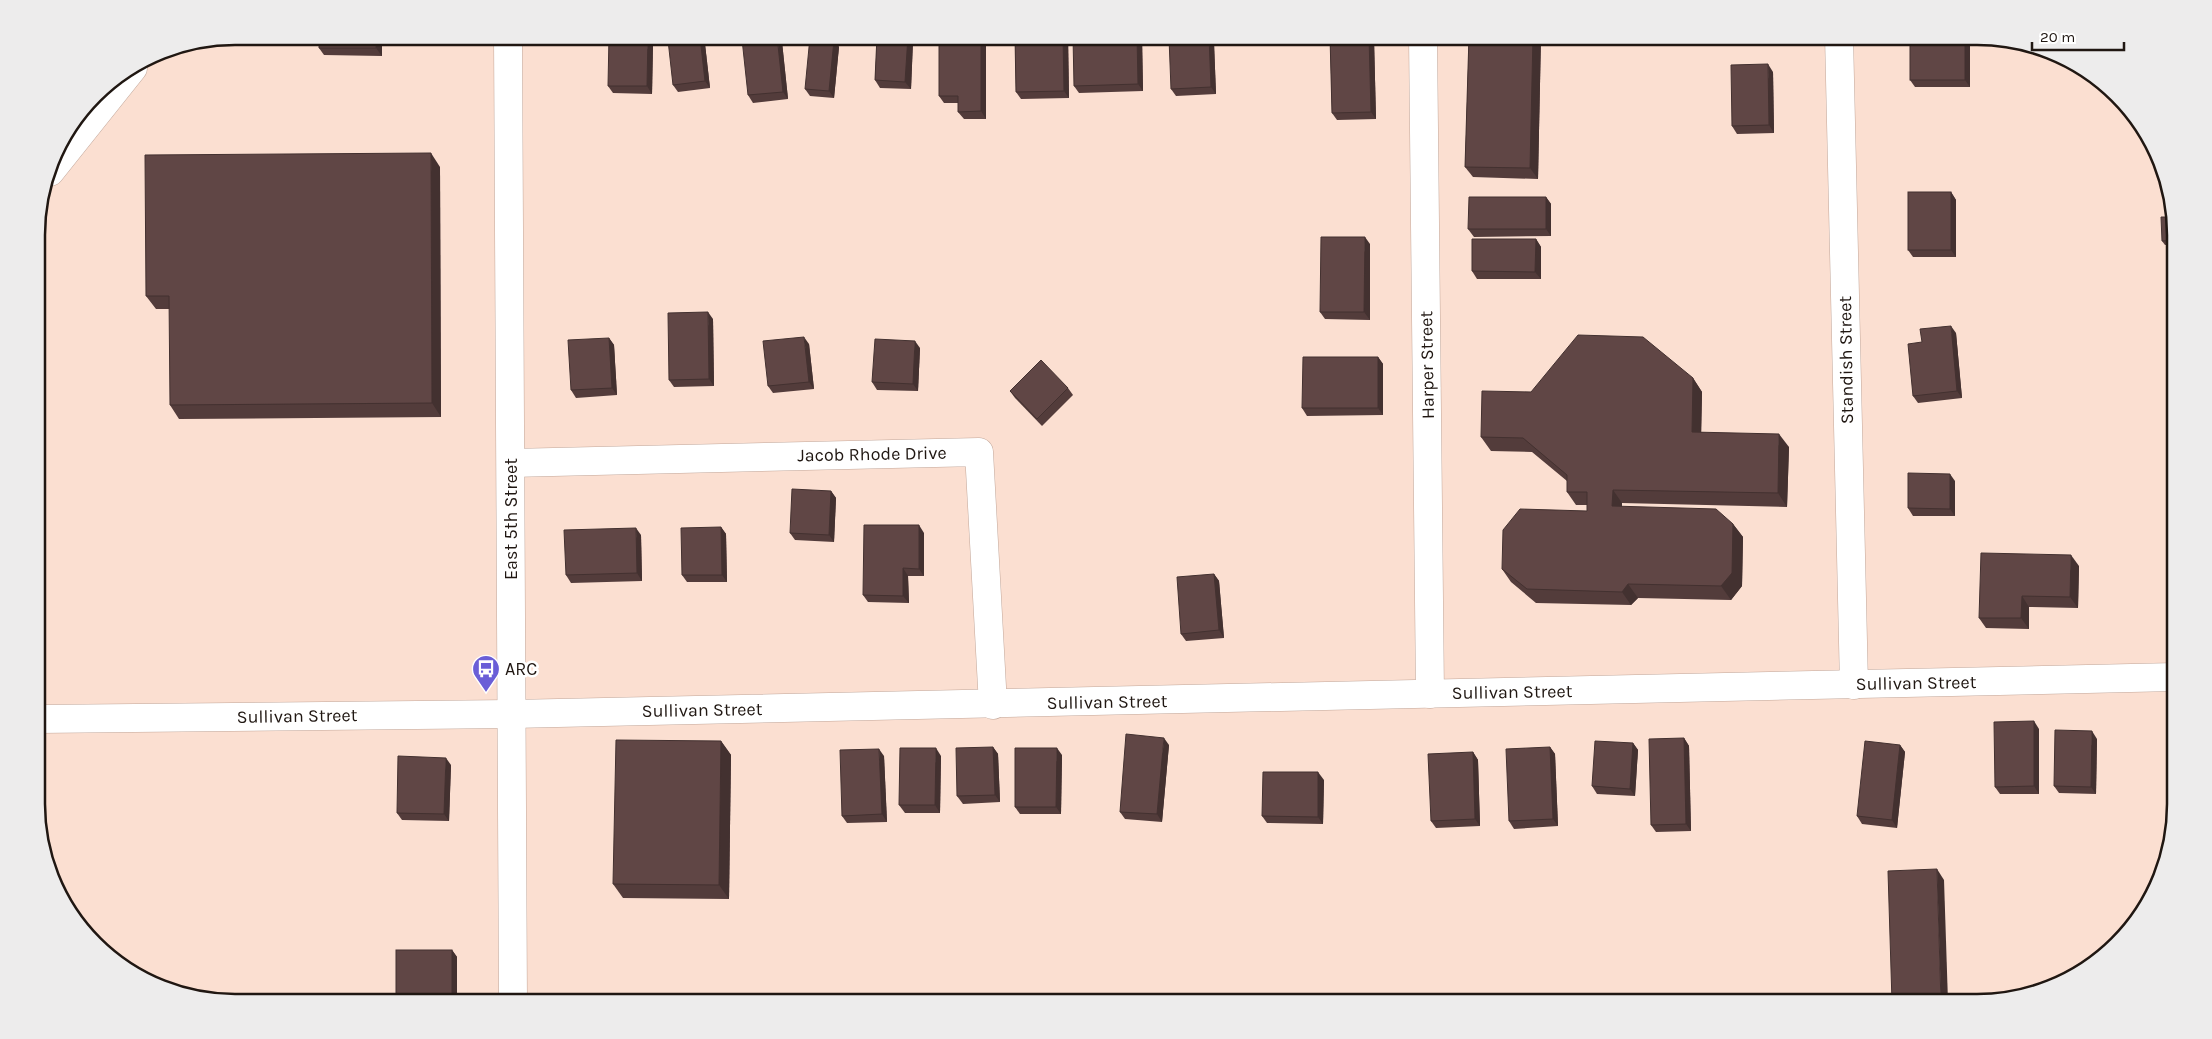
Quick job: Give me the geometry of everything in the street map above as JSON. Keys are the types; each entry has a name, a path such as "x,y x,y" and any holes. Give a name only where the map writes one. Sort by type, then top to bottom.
{"street":[{"name":"East 5th Street","path":"508,45 513,994"},
{"name":"Harper Street","path":"1423,45 1430,694"},
{"name":"Standish Street","path":"1839,45 1854,684"},
{"path":"61,158 122,82"},
{"name":"Jacob Rhode Drive","path":"511,463 979,452 993,705"},
{"name":"Sullivan Street","path":"45,719 512,714 993,705 2167,677"}],"building":[{"path":"319,45 376,45 376,48 319,48"},
{"path":"609,45 648,45 647,86 608,86"},
{"path":"669,45 701,45 705,81 673,85"},
{"path":"743,45 778,45 783,92 748,95"},
{"path":"809,45 834,45 829,91 805,89"},
{"path":"877,45 907,45 905,82 875,80"},
{"path":"939,45 981,45 981,111 958,112 958,96 939,96"},
{"path":"1015,45 1063,45 1064,91 1016,92"},
{"path":"1073,45 1137,45 1138,84 1074,86"},
{"path":"1169,45 1209,45 1211,87 1171,89"},
{"path":"1330,45 1369,45 1371,112 1332,113"},
{"path":"1469,45 1533,45 1530,168 1465,167"},
{"path":"1910,45 1965,45 1965,80 1910,80"},
{"path":"1768,64 1769,125 1732,126 1731,65"},
{"path":"431,153 432,403 170,405 169,296 146,296 145,155"},
{"path":"1908,192 1951,192 1951,250 1908,250"},
{"path":"1469,197 1546,197 1546,229 1468,229"},
{"path":"2161,217 2166,217 2167,241 2162,241"},
{"path":"1321,237 1365,237 1364,312 1320,312"},
{"path":"1472,239 1536,239 1535,272 1472,271"},
{"path":"708,312 709,379 669,380 668,313"},
{"path":"1951,326 1957,391 1913,396 1908,344 1922,342 1920,329"},
{"path":"1578,335 1643,337 1693,378 1692,432 1779,434 1778,493 1613,490 1612,506 1716,509 1733,524 1732,573 1721,586 1628,584 1622,592 1527,589 1502,569 1503,530 1520,509 1587,511 1587,492 1567,492 1567,475 1523,438 1481,437 1482,391 1531,392"},
{"path":"804,337 809,382 768,386 763,341"},
{"path":"609,338 612,388 571,390 568,340"},
{"path":"875,339 915,341 913,384 872,382"},
{"path":"1303,357 1378,357 1378,408 1302,408"},
{"path":"1041,360 1068,388 1037,419 1010,391"},
{"path":"1908,473 1950,474 1950,509 1908,508"},
{"path":"792,489 831,491 829,535 790,533"},
{"path":"864,525 919,525 919,569 903,568 903,596 863,595"},
{"path":"721,527 722,575 682,575 681,528"},
{"path":"636,528 637,573 566,575 564,530"},
{"path":"1981,553 2071,555 2070,597 2022,596 2021,618 1979,618"},
{"path":"1214,574 1219,630 1181,634 1177,577"},
{"path":"2034,721 2034,786 1995,787 1994,722"},
{"path":"2055,730 2092,731 2091,787 2054,786"},
{"path":"1126,734 1164,738 1157,814 1120,812"},
{"path":"1684,738 1686,824 1651,825 1649,739"},
{"path":"616,740 721,741 719,885 613,884"},
{"path":"1595,741 1633,743 1630,789 1592,786"},
{"path":"1865,741 1900,745 1892,820 1857,816"},
{"path":"993,747 995,795 957,796 956,748"},
{"path":"1550,747 1553,819 1509,821 1506,749"},
{"path":"900,748 936,748 935,805 899,805"},
{"path":"1015,748 1057,748 1056,807 1015,807"},
{"path":"879,749 882,814 842,816 840,750"},
{"path":"1473,752 1475,819 1431,821 1428,754"},
{"path":"398,756 446,758 444,814 397,813"},
{"path":"1263,772 1318,772 1318,817 1262,816"},
{"path":"1937,869 1941,994 1892,994 1888,871"},
{"path":"396,950 452,950 452,994 396,994"}],"place":[{"name":"ARC","path":"486,693"}]}
